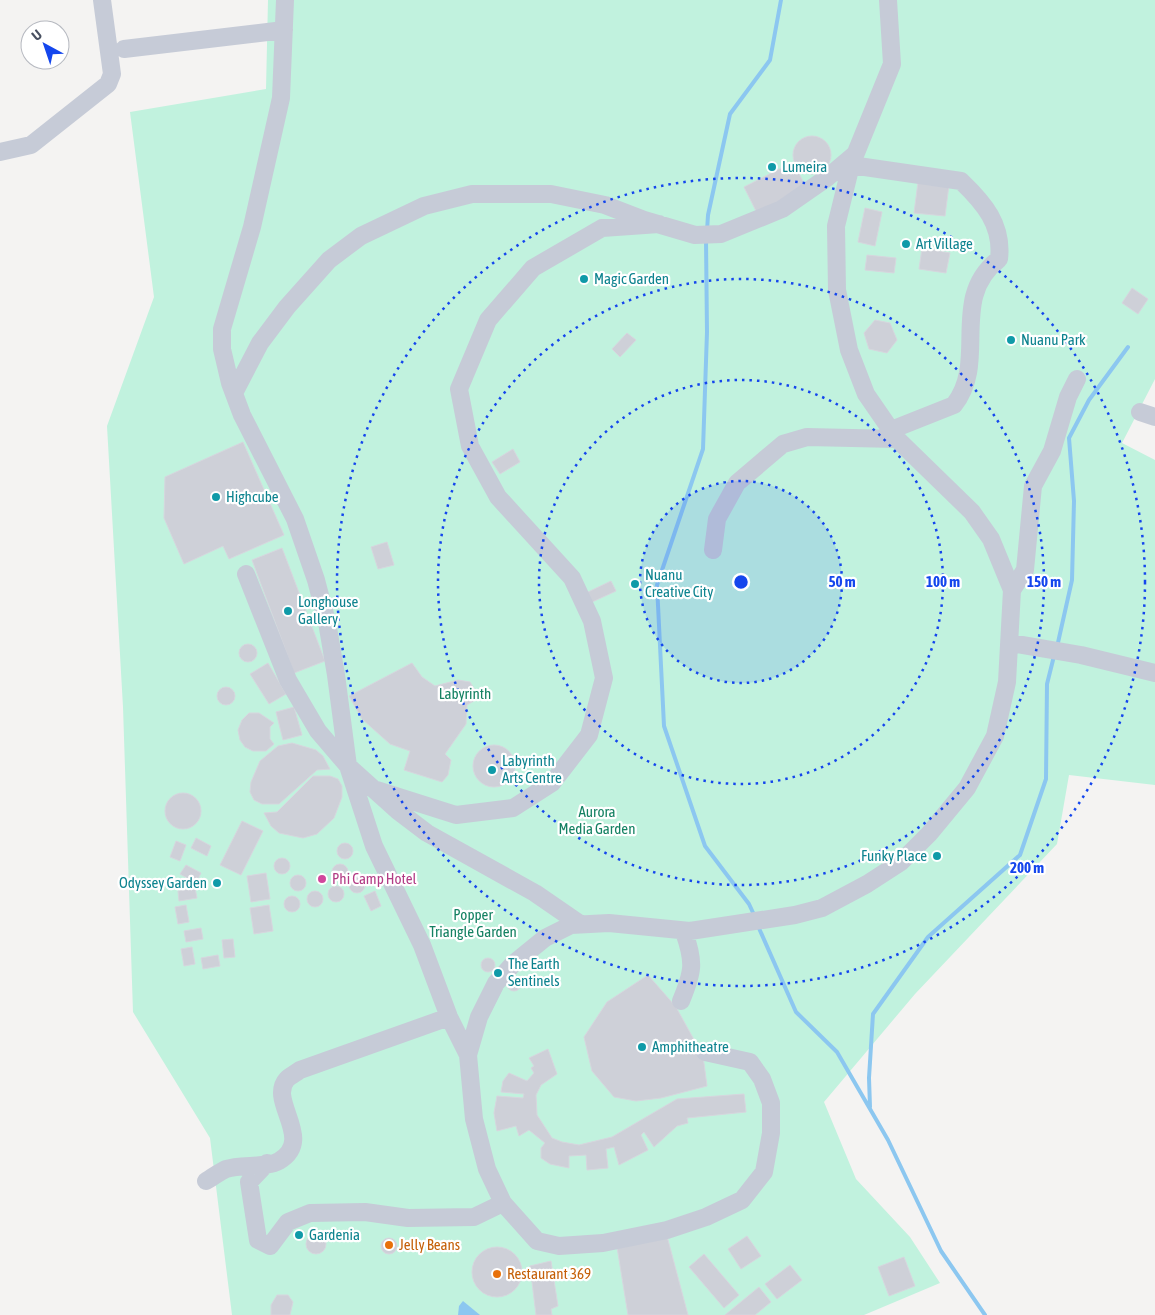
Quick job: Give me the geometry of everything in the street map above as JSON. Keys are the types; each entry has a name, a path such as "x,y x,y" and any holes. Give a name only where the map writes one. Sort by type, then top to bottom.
{"street":[{"path":"0,152 31,145 108,84 112,74 102,0"},
{"path":"285,0 281,98 252,227 222,329 222,349 242,415 295,519 316,580 335,666 348,766 374,846 422,945 449,1016 468,1055 474,1119 487,1169 503,1203 537,1241 559,1246 603,1243 667,1230 706,1217 742,1200 764,1172 771,1133 771,1103 762,1079 750,1062 705,1052"},
{"path":"468,1055 479,1018 496,983 513,964 545,938 571,925 610,923 684,932 795,915 822,908 867,884 901,862 929,834 967,788 995,736 1007,682 1011,642 1012,590 991,539 972,512 894,434 866,394 849,350 837,290 836,226 853,159 892,64 888,0"},
{"path":"124,49 284,30"},
{"path":"234,393 260,343 287,307 329,260 361,236 424,206 472,194 551,194 605,205 695,235 721,234 782,209 853,159 962,181 993,217 1000,249 999,259 989,266 979,282 970,312 969,372 960,397 954,405 894,434 807,437 783,444 737,483 717,519 713,550"},
{"path":"376,790 456,815 513,808 552,784 589,735 604,678 592,621 572,578 498,497 470,446 458,389 488,320 532,268 602,228 660,224"},
{"path":"1012,590 1025,570 1033,486 1052,451 1068,397 1077,379"},
{"path":"246,574 288,680 318,731 348,766 398,811 427,833 535,893 580,924"},
{"path":"1011,642 1155,673"},
{"path":"681,1002 692,974 690,949 684,932"},
{"path":"206,1181 225,1170 279,1161 291,1148 294,1130 285,1107 282,1091 286,1080 300,1070 449,1016"},
{"path":"267,1163 249,1182 258,1240 270,1246 288,1222 310,1213 366,1212 408,1218 474,1217 503,1203"}],"green space":[{"name":"Nuanu Creative City","path":"268,0 1155,0 1155,379 1122,443 1155,460 1155,785 1069,775 1057,844 915,994 824,1102 856,1179 910,1237 940,1283 864,1315 232,1315 210,1138 133,1012 123,707 107,426 154,297 130,112 266,89"}],"water":[{"path":"463,1301 480,1315 458,1315 459,1306"}],"building":[{"path":"812,136 825,142 831,155 825,168 812,174 799,168 793,155 799,142"},
{"path":"793,162 806,187 757,213 744,187"},
{"path":"918,182 949,185 945,216 914,213"},
{"path":"865,208 882,212 875,246 858,242"},
{"path":"922,248 950,253 946,273 919,269"},
{"path":"867,255 896,258 894,273 865,270"},
{"path":"1132,288 1148,299 1138,314 1122,303"},
{"path":"875,320 890,323 897,340 887,353 869,349 864,333"},
{"path":"627,333 636,340 620,357 612,349"},
{"name":"Highcube","path":"243,442 284,535 229,559 223,546 184,564 164,518 165,477"},
{"path":"513,449 520,462 500,474 492,462"},
{"path":"387,542 394,565 378,569 371,547"},
{"name":"Longhouse Gallery","path":"282,548 325,661 294,673 252,560"},
{"path":"611,581 616,591 590,603 586,593"},
{"path":"248,644 254,647 257,653 254,659 248,662 242,659 239,653 242,647"},
{"path":"268,663 286,694 269,704 250,674"},
{"path":"412,663 422,677 435,686 458,680 470,682 475,690 477,699 467,705 466,724 445,754 451,760 448,775 442,782 404,770 410,751 390,744 362,719 349,696"},
{"path":"226,687 232,690 235,696 232,702 226,705 220,702 217,696 220,690"},
{"path":"294,707 302,735 283,740 276,712"},
{"path":"249,713 259,713 274,723 270,727 270,739 274,744 266,751 253,751 245,747 240,740 238,730 242,720"},
{"path":"292,743 316,750 323,756 330,769 317,770 279,804 262,804 254,800 250,792 251,782 260,761 278,746"},
{"path":"498,745 506,748 512,754 515,766 512,778 506,784 490,787 482,784 476,778 473,762 476,754 482,748"},
{"path":"313,776 330,776 338,779 342,786 342,797 334,818 317,834 303,838 279,833 271,826 264,813 277,812"},
{"path":"183,793 195,799 201,811 195,823 183,829 171,823 165,811 171,799"},
{"path":"242,821 263,831 241,875 220,865"},
{"path":"196,838 211,846 207,856 191,848"},
{"path":"176,841 186,845 180,861 170,857"},
{"path":"345,843 351,845 353,851 351,857 345,859 339,857 337,851 339,845"},
{"path":"282,858 288,860 290,866 288,872 282,874 276,872 274,866 276,860"},
{"path":"340,864 346,866 348,872 346,878 340,880 334,878 332,872 334,866"},
{"path":"186,865 201,873 196,883 180,874"},
{"path":"266,873 270,899 251,902 247,876"},
{"path":"298,875 304,877 306,883 304,889 298,891 292,889 290,883 292,877"},
{"path":"357,877 363,879 365,885 363,891 357,893 351,891 349,885 351,879"},
{"path":"336,886 342,888 344,894 342,900 336,902 330,900 328,894 330,888"},
{"path":"195,888 197,898 179,901 178,891"},
{"path":"315,891 321,893 323,899 321,905 315,907 309,905 307,899 309,893"},
{"path":"375,891 381,906 371,911 364,896"},
{"path":"292,896 298,898 300,904 298,910 292,912 286,910 284,904 286,898"},
{"path":"186,905 189,922 178,924 175,907"},
{"path":"269,905 273,931 254,934 250,908"},
{"path":"201,928 203,939 186,942 184,931"},
{"path":"233,939 235,957 224,958 222,940"},
{"path":"192,947 195,964 184,966 181,949"},
{"path":"218,955 220,966 203,969 201,958"},
{"path":"488,958 493,960 495,965 493,970 488,972 483,970 481,965 483,960"},
{"name":"Amphitheatre","path":"648,975 676,1007 703,1056 707,1086 661,1098 636,1101 614,1097 592,1071 584,1037 607,1002"},
{"path":"514,977 519,979 521,984 519,989 514,991 509,989 507,984 509,979"},
{"path":"548,1049 557,1074 541,1085 536,1095 537,1115 552,1138 562,1142 579,1145 612,1137 677,1099 744,1094 746,1112 687,1118 688,1123 677,1126 654,1147 644,1132 641,1135 648,1150 619,1165 614,1147 606,1149 608,1168 587,1170 586,1155 569,1156 569,1168 550,1164 541,1158 541,1148 545,1143 529,1130 519,1136 516,1126 497,1131 494,1113 497,1096 523,1098 524,1094 501,1092 503,1081 509,1073 527,1081 534,1073 531,1068 534,1066 529,1058"},
{"path":"316,1234 323,1237 326,1244 323,1251 316,1254 309,1251 306,1244 309,1237"},
{"path":"667,1236 688,1315 628,1315 617,1247"},
{"path":"747,1236 761,1256 741,1269 728,1249"},
{"path":"386,1238 392,1238 397,1243 395,1252 386,1254 381,1249 381,1243"},
{"name":"Restaurant 369","path":"497,1247 515,1254 522,1272 515,1290 497,1297 479,1290 472,1272 479,1254"},
{"path":"704,1254 739,1295 724,1308 689,1267"},
{"path":"904,1257 915,1286 889,1296 878,1267"},
{"path":"551,1261 558,1306 551,1309 552,1315 536,1315 530,1266"},
{"path":"790,1265 802,1280 777,1299 765,1284"},
{"path":"759,1287 771,1302 755,1315 725,1315"},
{"path":"277,1295 288,1295 293,1302 290,1315 271,1315 271,1305"}],"waterway":[{"path":"707,231 708,215 730,114 770,60 781,0"},
{"path":"706,240 707,332 703,449 657,585 664,726 705,846 749,904 755,917"},
{"path":"1057,647 1072,580 1074,501 1069,438 1089,400 1128,347"},
{"path":"870,1107 869,1078 873,1014 928,937 1020,855 1046,779 1047,684 1054,656"},
{"path":"758,926 796,1012 837,1052 888,1140 941,1251 985,1315"}],"place":[{"name":"Lumeira","path":"772,167"},
{"name":"Art Village","path":"906,244"},
{"name":"Magic Garden","path":"584,279"},
{"name":"Nuanu Park","path":"1011,340"},
{"name":"Highcube","path":"216,497"},
{"name":"Nuanu Creative City","path":"635,584"},
{"name":"Longhouse Gallery","path":"288,611"},
{"name":"Labyrinth Arts Centre","path":"492,770"},
{"name":"Funky Place","path":"937,856"},
{"name":"Phi Camp Hotel","path":"322,879"},
{"name":"Odyssey Garden","path":"217,883"},
{"name":"The Earth Sentinels","path":"498,973"},
{"name":"Amphitheatre","path":"642,1047"},
{"name":"Gardenia","path":"299,1235"},
{"name":"Jelly Beans","path":"389,1245"},
{"name":"Restaurant 369","path":"497,1274"}],"park label":[{"name":"Labyrinth","path":"465,694"},
{"name":"Aurora Media Garden","path":"597,820"},
{"name":"Popper Triangle Garden","path":"473,924"}]}
